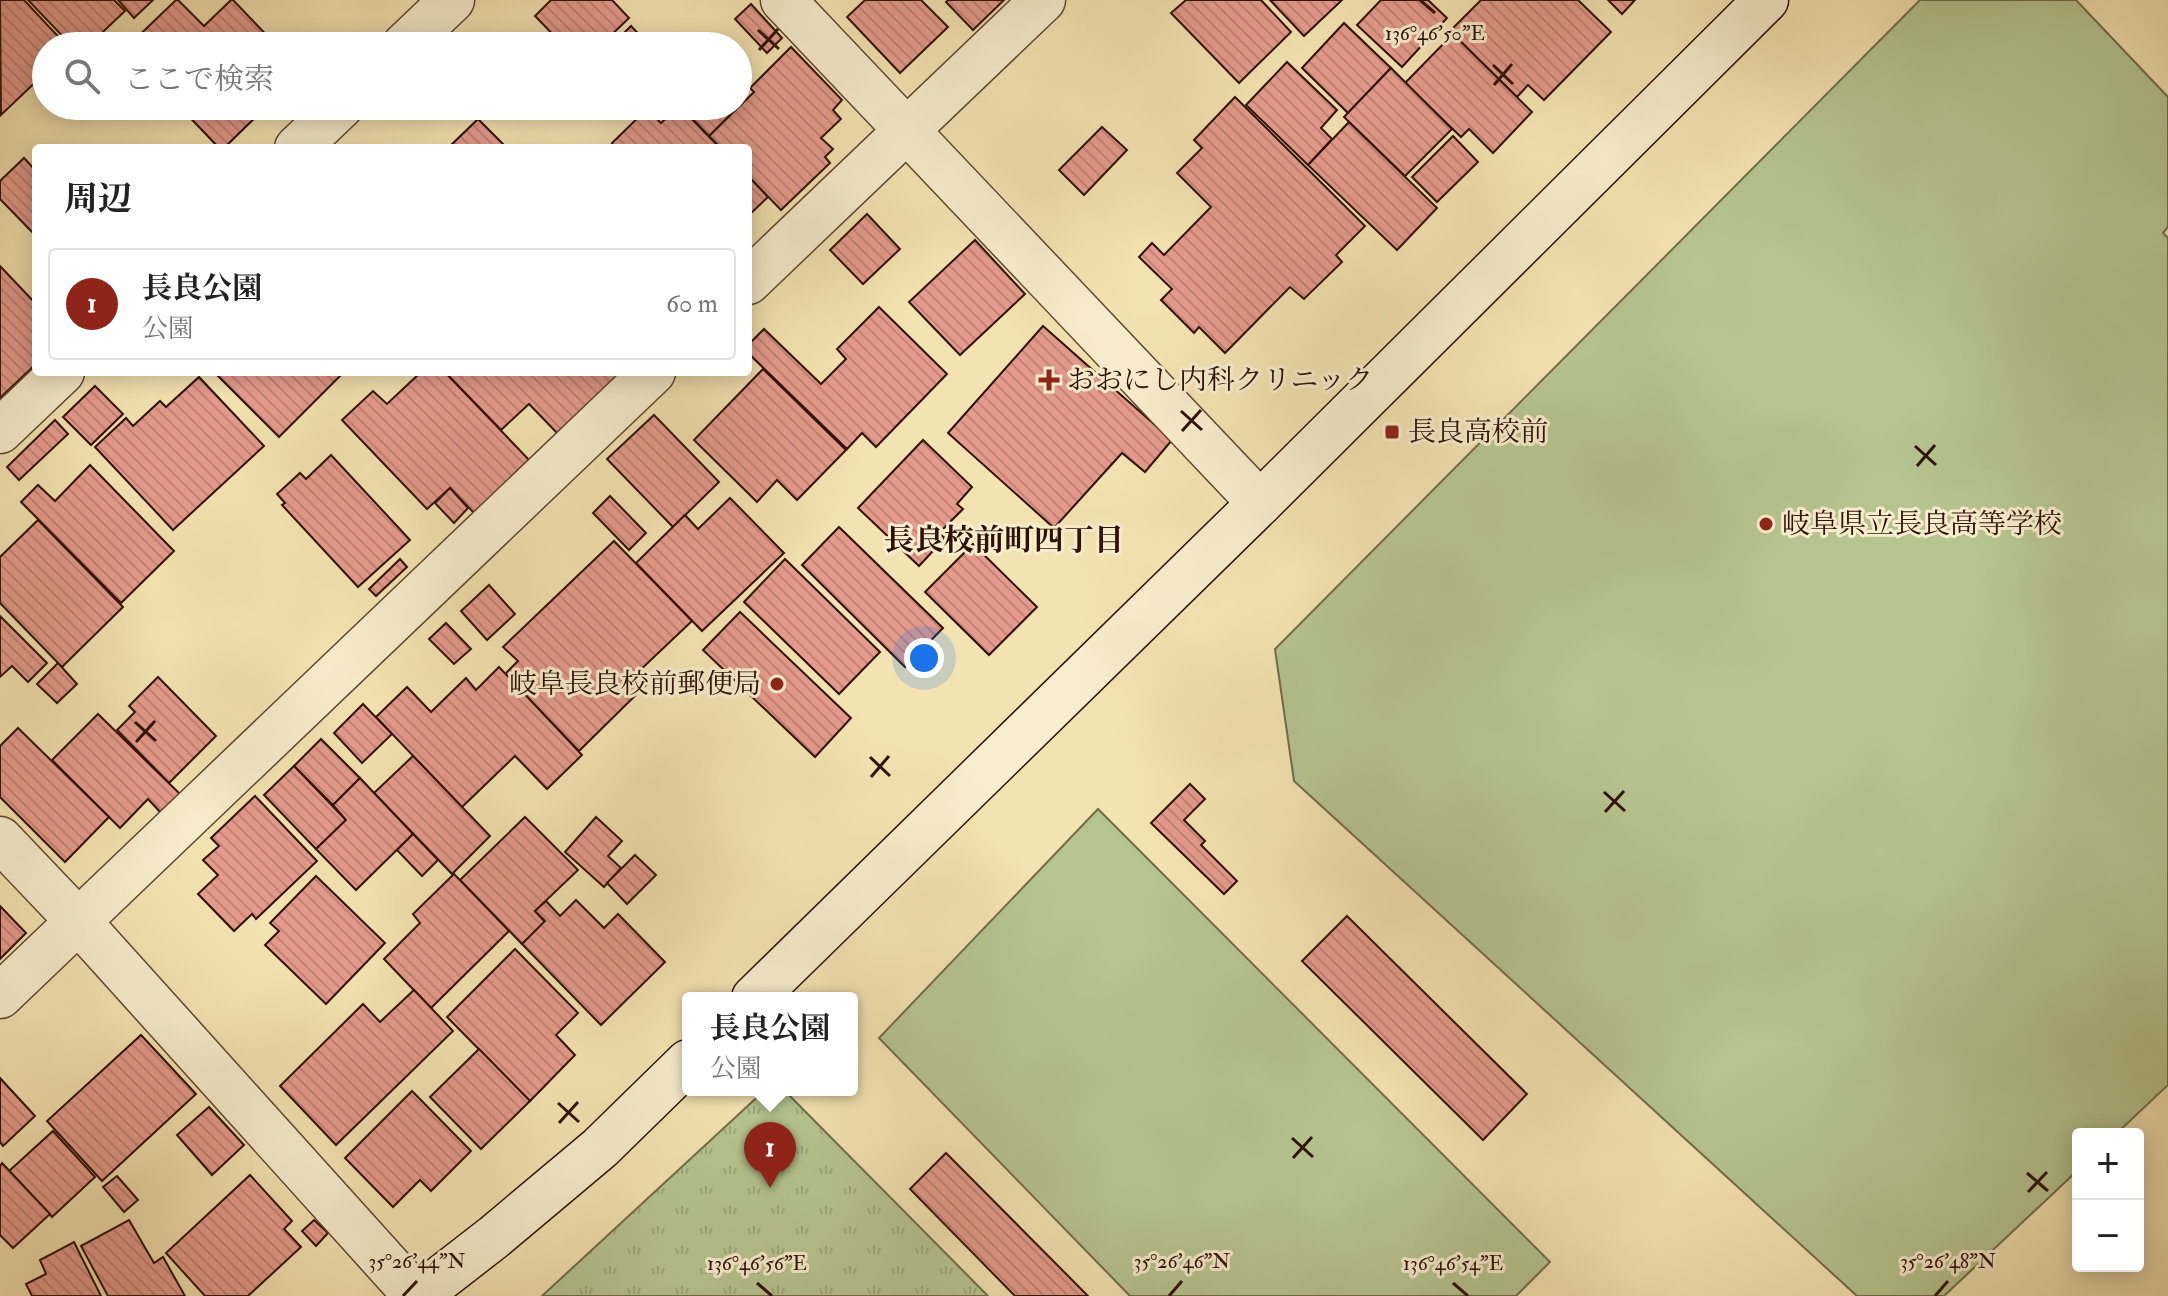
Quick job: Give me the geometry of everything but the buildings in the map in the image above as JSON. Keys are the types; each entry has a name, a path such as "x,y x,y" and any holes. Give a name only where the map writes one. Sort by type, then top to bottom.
{"street":[{"path":"419,32 452,0"},
{"path":"783,0 1260,503"},
{"path":"752,278 1043,0"},
{"path":"760,992 1260,503 1766,0"},
{"path":"301,144 326,120"},
{"path":"0,431 58,376"},
{"path":"0,996 649,376"},
{"path":"0,839 417,1296 494,1237 600,1148 682,1068"}],"green space":[{"name":"岐阜県立長良高等学校","path":"1920,0 2076,0 2168,97 2168,227 2163,233 2168,238 2168,1085 2122,1128 2072,1128 2072,1176 1944,1296 1857,1296 1294,781 1275,649"},
{"path":"1098,809 1550,1262 1516,1296 1130,1296 879,1038"},
{"path":"759,1096 790,1096 988,1296 542,1296"}],"place":[{"name":"おおにし内科クリニック","path":"1049,380"},
{"name":"長良高校前","path":"1392,432"},
{"name":"岐阜県立長良高等学校","path":"1766,524"},
{"name":"岐阜長良校前郵便局","path":"777,684"},
{"name":"長良公園","path":"770,1188"}],"district":[{"name":"長良校前町四丁目","path":"1004,540"}]}
